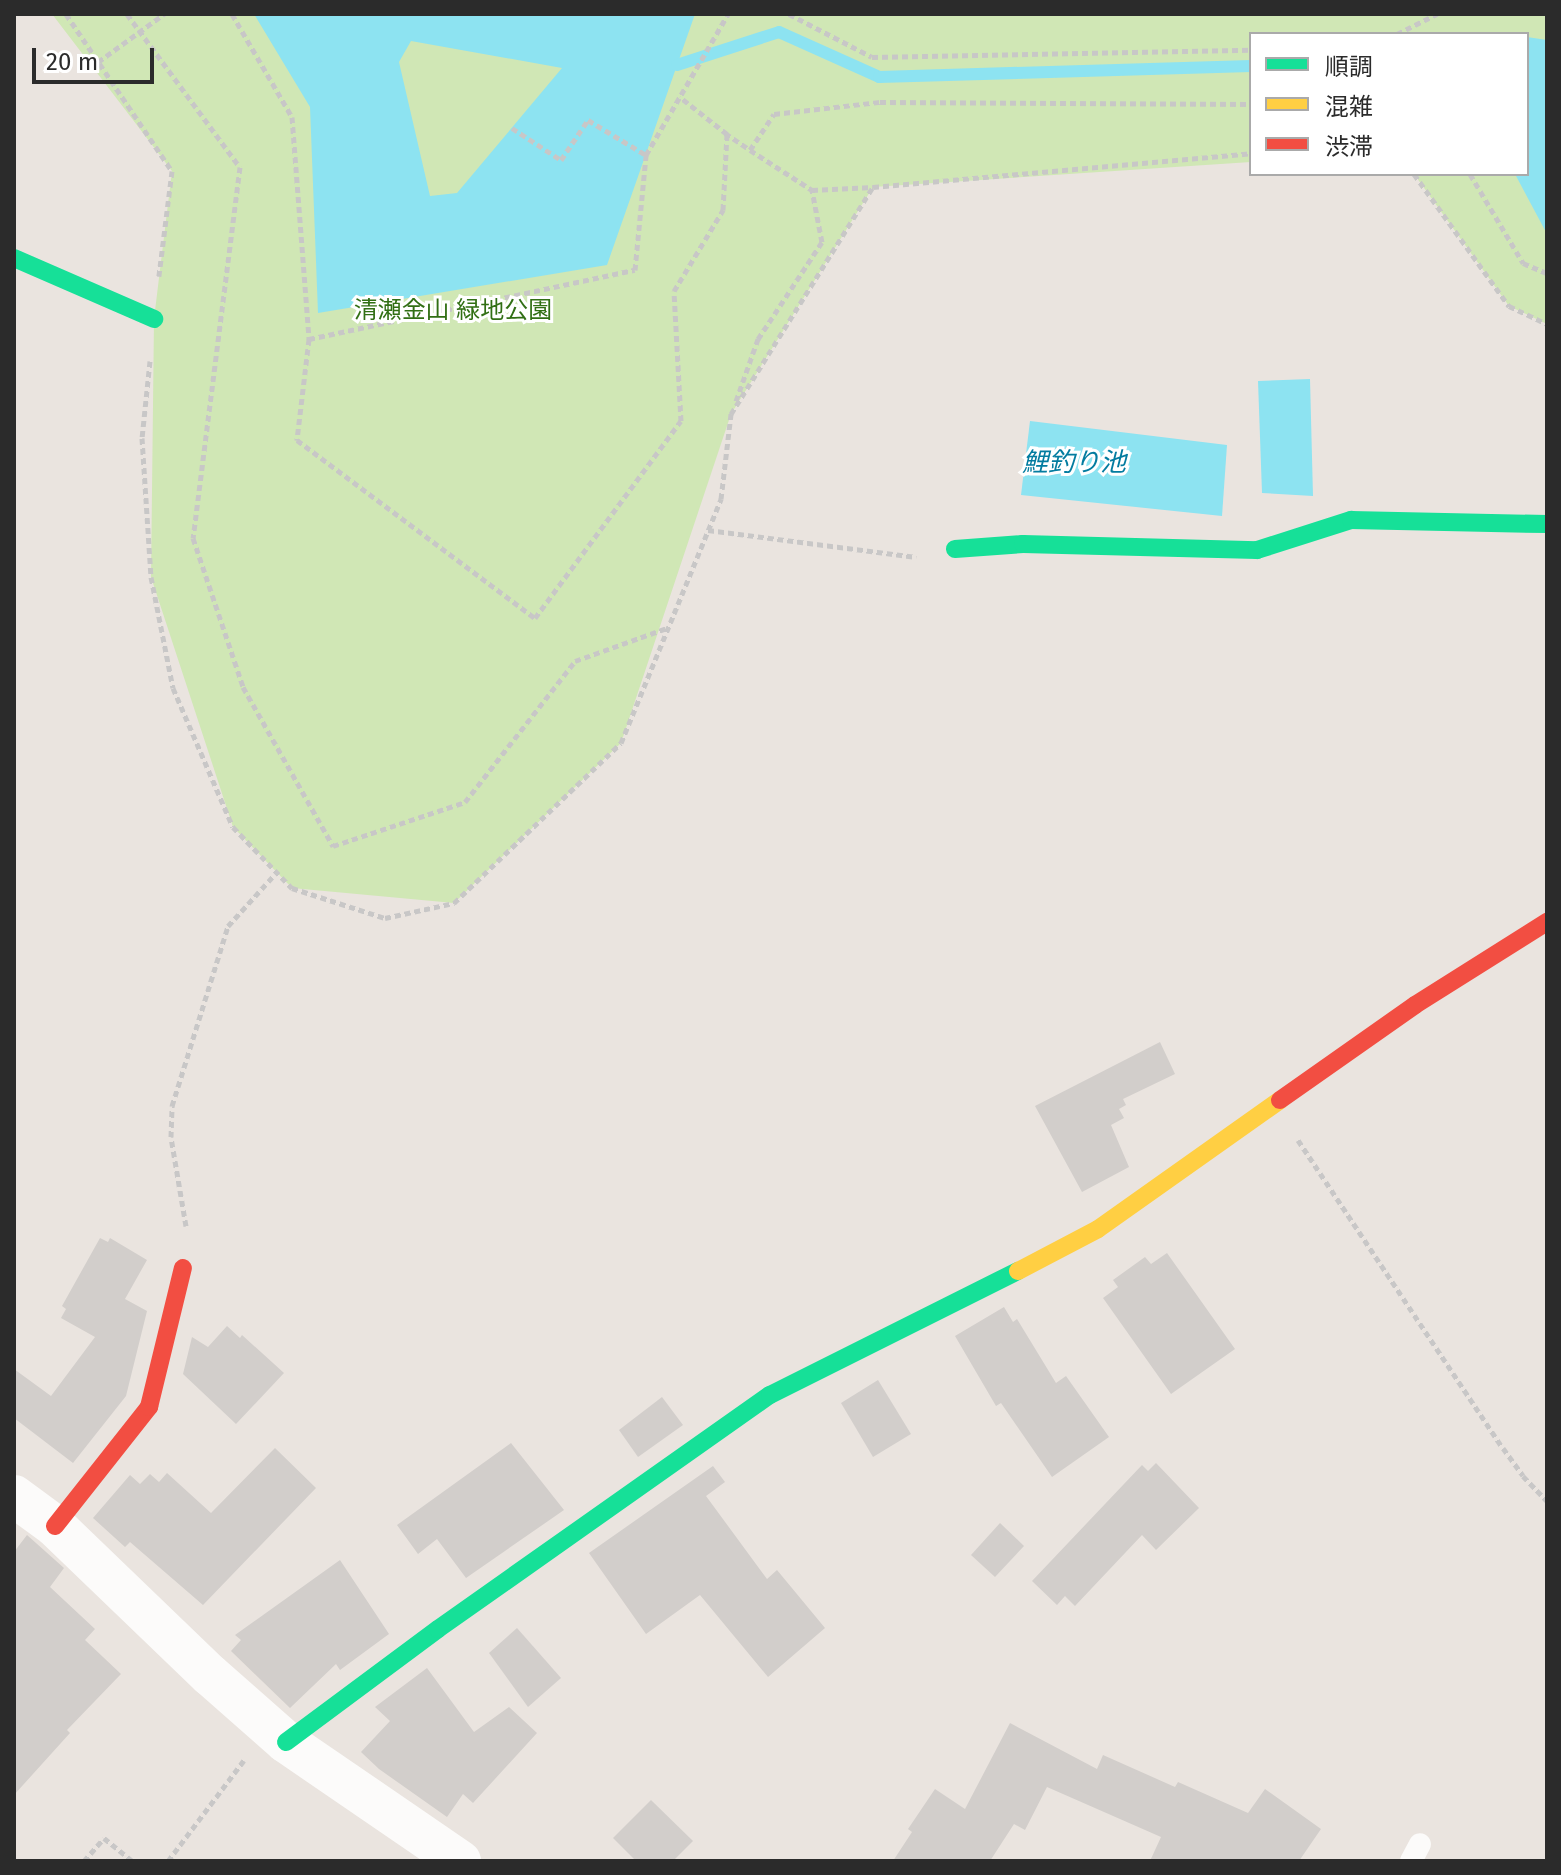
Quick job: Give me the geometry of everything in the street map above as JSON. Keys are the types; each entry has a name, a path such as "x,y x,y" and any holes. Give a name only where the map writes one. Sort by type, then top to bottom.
{"street":[{"path":"14,258 154,319"},
{"path":"955,549 1023,544 1257,550 1351,520 1547,524"},
{"path":"278,1734 438,1629 770,1395 899,1333 1098,1229 1415,1005 1547,922"},
{"path":"55,1526 149,1407 183,1268"},
{"path":"14,1496 55,1526 278,1734 460,1861"}],"path":[{"path":"66,14 172,171 154,319 143,454 151,577 173,688 233,827 292,888 385,918 454,903 621,743 721,499 731,414 758,339 822,242 812,190"},
{"path":"127,14 240,167 193,538 243,687 333,846 465,802 575,661 668,628"},
{"path":"98,62 164,14"},
{"path":"232,14 292,117 309,339 297,440 535,618 681,421 674,291 723,210 727,134 723,131"},
{"path":"309,339 635,270 646,155 728,14"},
{"path":"789,14 872,57 1249,50"},
{"path":"1401,32 1437,14"},
{"path":"680,97 723,131 812,190 1249,153"},
{"path":"750,150 774,114 880,102 1249,104"},
{"path":"512,128 561,160 588,120 646,155"},
{"path":"1415,176 1509,306 1547,324"},
{"path":"1471,176 1523,263 1547,273"},
{"path":"731,414 873,187"},
{"path":"708,530 900,556 938,558 955,549"},
{"path":"183,1268 187,1234 171,1137 172,1106 228,926 277,872"},
{"path":"1275,1106 1503,1448 1523,1476 1547,1501"},
{"path":"168,1861 278,1734"},
{"path":"84,1861 104,1838 132,1861"}],"green space":[{"name":"清瀬金山 緑地公園","path":"52,14 1547,14 1547,324 1509,306 1415,176 1529,176 1529,32 1249,32 1249,162 873,187 731,414 621,743 454,903 292,888 233,827 151,577 154,319 172,171"}],"water":[{"path":"254,14 695,14 607,265 318,313 310,107","holes":["411,41 562,68 457,193 430,196 399,62"]},
{"path":"1529,37 1547,40 1547,234 1516,176 1529,176"},
{"path":"1310,379 1313,496 1262,493 1258,381"},
{"name":"鯉釣り池","path":"1030,421 1227,445 1222,516 1021,495"}],"building":[{"path":"1160,1042 1175,1074 1123,1099 1126,1105 1119,1109 1124,1118 1111,1125 1129,1167 1082,1192 1035,1106"},
{"path":"100,1238 108,1242 110,1238 147,1260 125,1299 147,1311 126,1396 73,1463 14,1418 14,1369 51,1396 95,1337 61,1318 66,1309 62,1306"},
{"path":"1167,1253 1235,1349 1171,1394 1103,1298 1118,1287 1113,1280 1145,1257 1151,1264"},
{"path":"1004,1307 1013,1322 1017,1319 1056,1383 1066,1376 1109,1437 1052,1477 1001,1403 996,1406 955,1336"},
{"path":"227,1326 240,1338 242,1335 284,1373 236,1424 183,1374 192,1337 208,1347"},
{"path":"878,1380 911,1434 873,1457 841,1403"},
{"path":"662,1397 683,1425 638,1457 619,1430"},
{"path":"511,1443 564,1510 466,1578 437,1539 418,1554 397,1525"},
{"path":"275,1448 316,1488 203,1605 130,1542 125,1547 93,1518 130,1475 140,1484 150,1474 159,1482 167,1473 211,1513"},
{"path":"1156,1463 1199,1508 1156,1550 1142,1535 1075,1606 1065,1596 1057,1605 1032,1581 1142,1465 1148,1471"},
{"path":"713,1466 725,1482 706,1496 767,1579 777,1570 825,1628 768,1677 700,1595 646,1634 589,1553"},
{"path":"1000,1523 1024,1546 995,1577 971,1555"},
{"path":"27,1535 64,1568 50,1587 95,1629 85,1640 121,1674 67,1730 70,1733 14,1795 14,1552"},
{"path":"340,1560 389,1634 340,1670 336,1664 290,1708 231,1651 241,1640 235,1635"},
{"path":"517,1628 561,1678 528,1707 489,1653"},
{"path":"427,1668 474,1732 509,1707 537,1733 473,1803 463,1794 447,1817 379,1769 361,1752 390,1721 375,1707"},
{"path":"1010,1723 1097,1769 1103,1755 1175,1787 1178,1782 1248,1813 1265,1789 1321,1829 1299,1861 1150,1861 1161,1837 1047,1787 1025,1830 1014,1824 990,1861 893,1861 912,1832 908,1829 935,1789 965,1809"},
{"path":"651,1800 693,1841 673,1861 636,1861 613,1838"}],"waterway":[{"path":"677,65 779,32 879,77 1249,66"}],"traffic: fast":[{"path":"14,258 154,319"},
{"path":"955,549 1023,544 1257,550 1351,520 1547,524"},
{"path":"286,1742 438,1629 770,1395 1018,1271"}],"traffic: slow":[{"path":"1018,1271 1098,1229 1280,1100"}],"traffic: jam":[{"path":"1280,1100 1415,1005 1547,922"},
{"path":"55,1526 149,1407 183,1268"}]}
